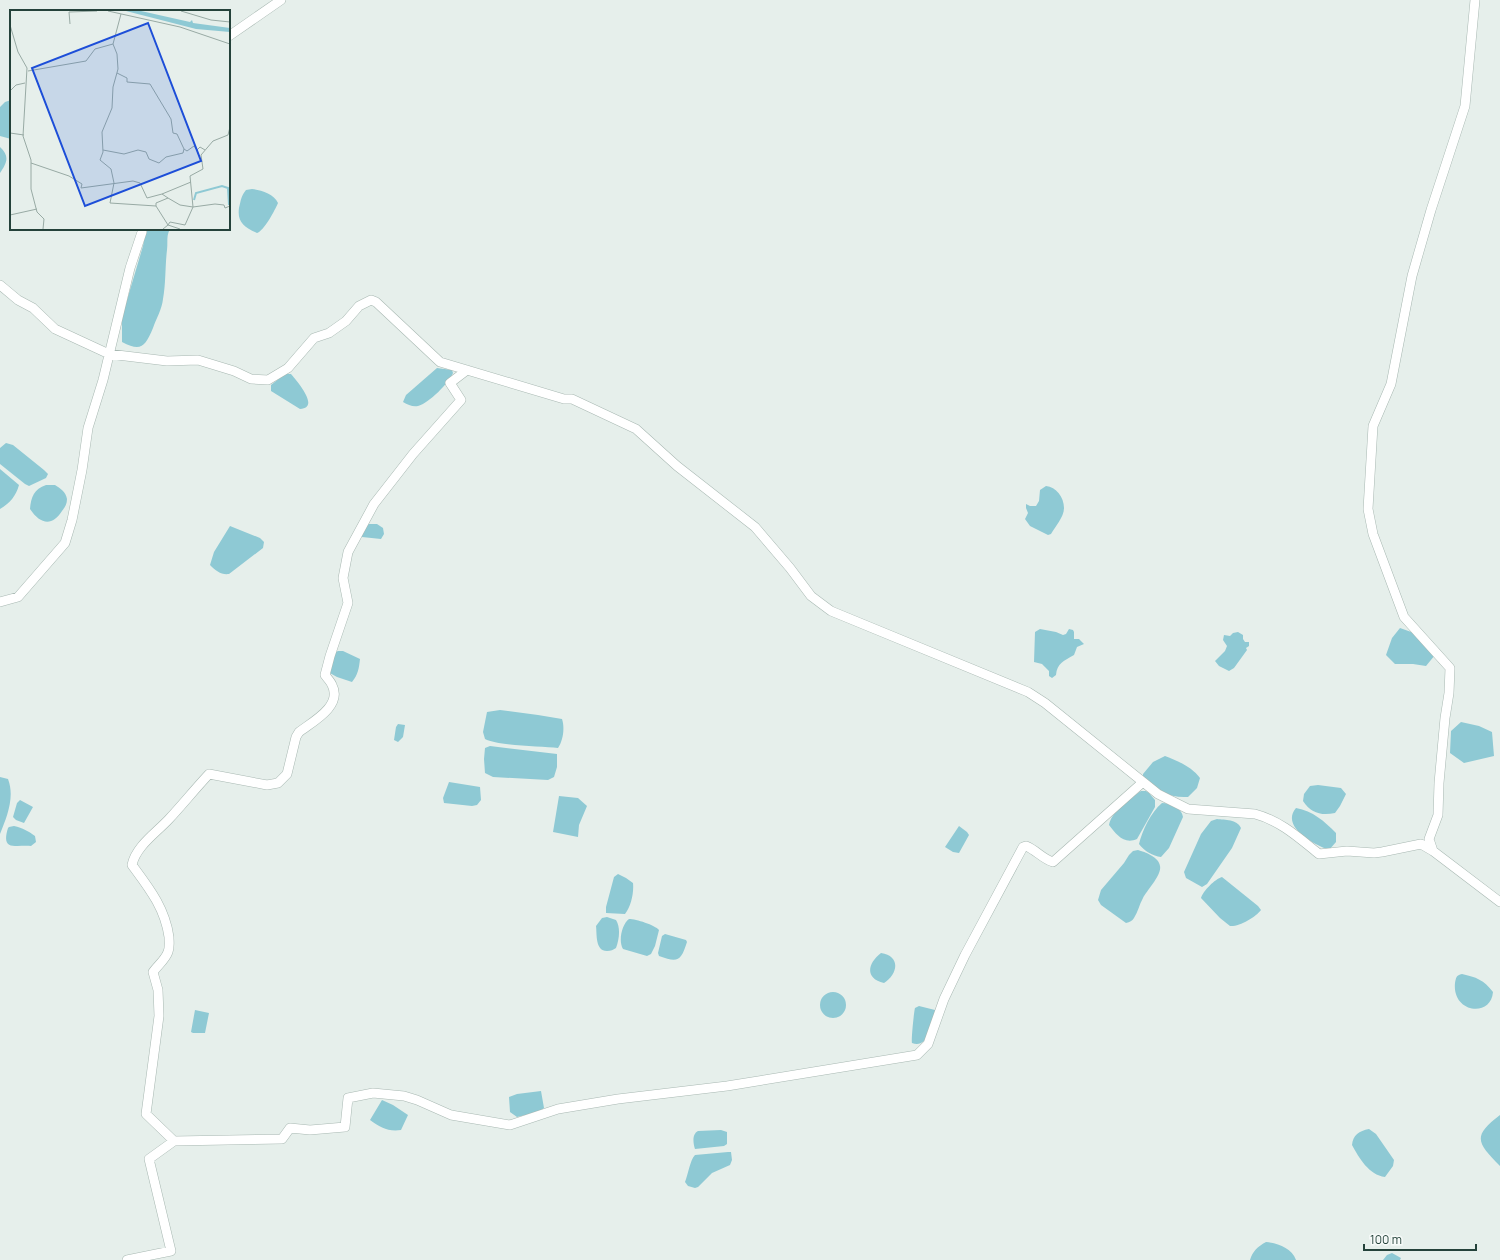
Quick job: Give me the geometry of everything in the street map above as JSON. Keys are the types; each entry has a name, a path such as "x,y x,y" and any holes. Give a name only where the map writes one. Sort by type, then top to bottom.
{"street":[{"path":"230,35 281,0"},
{"path":"1433,851 1429,839 1438,814 1439,782 1449,693 1450,668 1404,617 1373,534 1368,509 1373,426 1391,384 1412,276 1431,210 1465,106 1475,0"},
{"path":"0,602 18,598 65,543 72,520 88,428 109,354 130,268 142,230"},
{"path":"0,285 18,300 33,308 55,329 109,354 167,361 198,360 234,371 251,379 268,380 288,368 314,338 329,333 346,321 359,306 371,300 376,302 440,362 564,399 572,400 636,429 677,466 755,527 790,568 811,596 831,611 1028,692 1045,702 1158,794 1188,809 1255,814 1274,820 1292,832 1319,854 1347,851 1374,853 1421,844 1433,851 1500,902"},
{"path":"174,1141 146,1114 160,1016 158,990 153,972 166,957 170,943 162,911 156,898 132,865 134,857 143,845 168,820 208,774 267,785 278,783 287,774 296,737 299,732 327,710 333,703 333,686 324,675 348,603 343,578 348,552 374,504 414,454 461,400 450,383 467,370"},
{"path":"127,1260 171,1251 149,1158 174,1141 282,1139 290,1128 310,1130 345,1127 348,1098 373,1093 404,1096 417,1100 451,1116 470,1120 510,1124 558,1109 618,1099 727,1086 917,1055 928,1044 951,984 968,949 1023,847 1028,847 1053,862 1143,782"}],"water":[{"path":"10,100 10,139 0,136 0,107 5,102"},
{"path":"0,147 5,153 6,163 0,173"},
{"path":"252,189 263,191 274,197 278,203 266,224 257,233 248,229 242,224 239,217 239,208 243,194 246,190"},
{"path":"146,230 170,230 167,247 165,287 162,303 147,340 142,346 134,347 122,342 122,317 143,246"},
{"path":"437,368 452,370 453,373 438,392 428,401 418,406 410,406 403,402 406,395"},
{"path":"285,374 291,374 302,387 308,399 308,404 306,407 300,409 271,391 271,385"},
{"path":"6,443 13,445 44,470 48,474 46,478 29,486 0,464 0,448"},
{"path":"0,469 19,485 12,499 0,509"},
{"path":"46,485 55,485 61,489 64,492 67,502 54,520 46,522 38,518 30,509 31,501 36,491"},
{"path":"1046,486 1053,488 1059,493 1064,504 1063,515 1051,534 1048,535 1030,526 1025,519 1028,513 1026,504 1036,506 1039,501 1040,490"},
{"path":"369,524 377,524 383,528 384,534 381,539 362,537 360,535"},
{"path":"230,526 260,538 264,542 263,548 229,574 224,574 214,569 210,565 214,552"},
{"path":"1400,628 1414,633 1435,655 1426,666 1395,664 1386,655 1392,638"},
{"path":"1040,629 1063,635 1066,634 1069,629 1073,630 1074,639 1079,639 1084,644 1077,647 1074,655 1059,665 1056,675 1052,678 1049,676 1049,671 1042,664 1034,662 1035,632"},
{"path":"1238,632 1243,635 1245,642 1249,642 1249,646 1246,648 1247,650 1234,668 1229,671 1219,666 1215,661 1225,651 1227,646 1223,640 1224,635 1230,636 1233,633"},
{"path":"343,651 360,659 356,677 352,682 328,672 334,653"},
{"path":"500,710 562,719 563,734 558,748 500,743 485,739 483,732 487,712"},
{"path":"1461,722 1479,726 1492,732 1494,756 1464,763 1450,753 1451,731"},
{"path":"398,724 405,725 403,737 398,742 394,740 396,727"},
{"path":"490,746 557,754 557,767 554,777 548,780 493,777 485,773 485,748"},
{"path":"1165,756 1180,762 1197,774 1200,778 1197,788 1188,797 1169,795 1143,780 1143,774 1153,762"},
{"path":"0,777 8,779 11,793 9,807 0,834"},
{"path":"449,782 480,787 481,800 477,805 472,806 444,803 443,798"},
{"path":"1318,785 1341,788 1346,794 1335,813 1317,813 1309,808 1303,801 1304,794 1310,786"},
{"path":"1141,791 1146,791 1149,793 1155,800 1155,807 1137,839 1128,841 1124,840 1109,825 1117,810"},
{"path":"559,796 578,798 587,806 579,825 578,837 553,832"},
{"path":"20,800 33,807 24,823 13,817 17,803"},
{"path":"1162,803 1169,804 1178,809 1183,817 1169,848 1161,857 1149,853 1139,844 1142,833 1154,811"},
{"path":"1296,808 1308,811 1318,817 1336,833 1336,842 1329,850 1308,840 1296,828 1292,822 1292,815"},
{"path":"1217,819 1234,821 1241,828 1232,848 1207,884 1202,887 1186,878 1184,872 1201,834 1211,821"},
{"path":"14,826 35,836 36,842 31,846 14,846 8,844 6,835 8,828"},
{"path":"959,826 969,835 959,853 953,852 945,847"},
{"path":"1138,850 1157,860 1160,870 1157,878 1143,898 1134,918 1126,923 1101,905 1098,900 1101,890 1129,855 1133,851"},
{"path":"618,874 633,883 630,903 625,914 606,913 606,907 614,877"},
{"path":"1222,877 1258,906 1261,910 1259,913 1247,921 1234,926 1230,926 1220,918 1201,898 1204,892 1216,880"},
{"path":"607,917 616,920 619,927 619,934 616,948 607,951 600,948 596,926 602,918"},
{"path":"629,919 654,926 659,930 655,946 651,954 647,956 623,949 621,937 624,925"},
{"path":"665,934 686,940 687,942 683,953 678,959 675,960 659,956 658,953 662,936"},
{"path":"881,953 892,958 895,966 892,975 884,983 873,978 870,970 873,961"},
{"path":"1462,974 1479,980 1493,992 1491,1000 1486,1006 1472,1008 1465,1006 1459,1001 1455,983 1457,976"},
{"path":"833,992 843,995 846,1005 843,1015 833,1018 823,1015 820,1005 823,995"},
{"path":"919,1006 935,1010 936,1013 926,1039 922,1043 917,1044 912,1043 912,1037 915,1008"},
{"path":"195,1010 209,1013 205,1033 191,1032"},
{"path":"541,1091 544,1108 539,1112 517,1117 510,1112 509,1097 517,1094"},
{"path":"382,1100 408,1115 401,1130 384,1128 370,1120"},
{"path":"1500,1115 1500,1166 1483,1146 1481,1135 1485,1129"},
{"path":"1369,1129 1376,1134 1394,1160 1393,1166 1385,1177 1379,1176 1369,1169 1361,1160 1352,1145 1357,1134"},
{"path":"721,1130 727,1132 727,1144 724,1146 695,1149 694,1139 696,1132"},
{"path":"731,1152 732,1160 730,1165 712,1173 698,1187 695,1188 688,1186 685,1182 690,1164 695,1155"},
{"path":"1266,1242 1288,1249 1296,1260 1250,1260 1252,1254"},
{"path":"1392,1253 1401,1258 1400,1260 1383,1260 1387,1255"}]}
